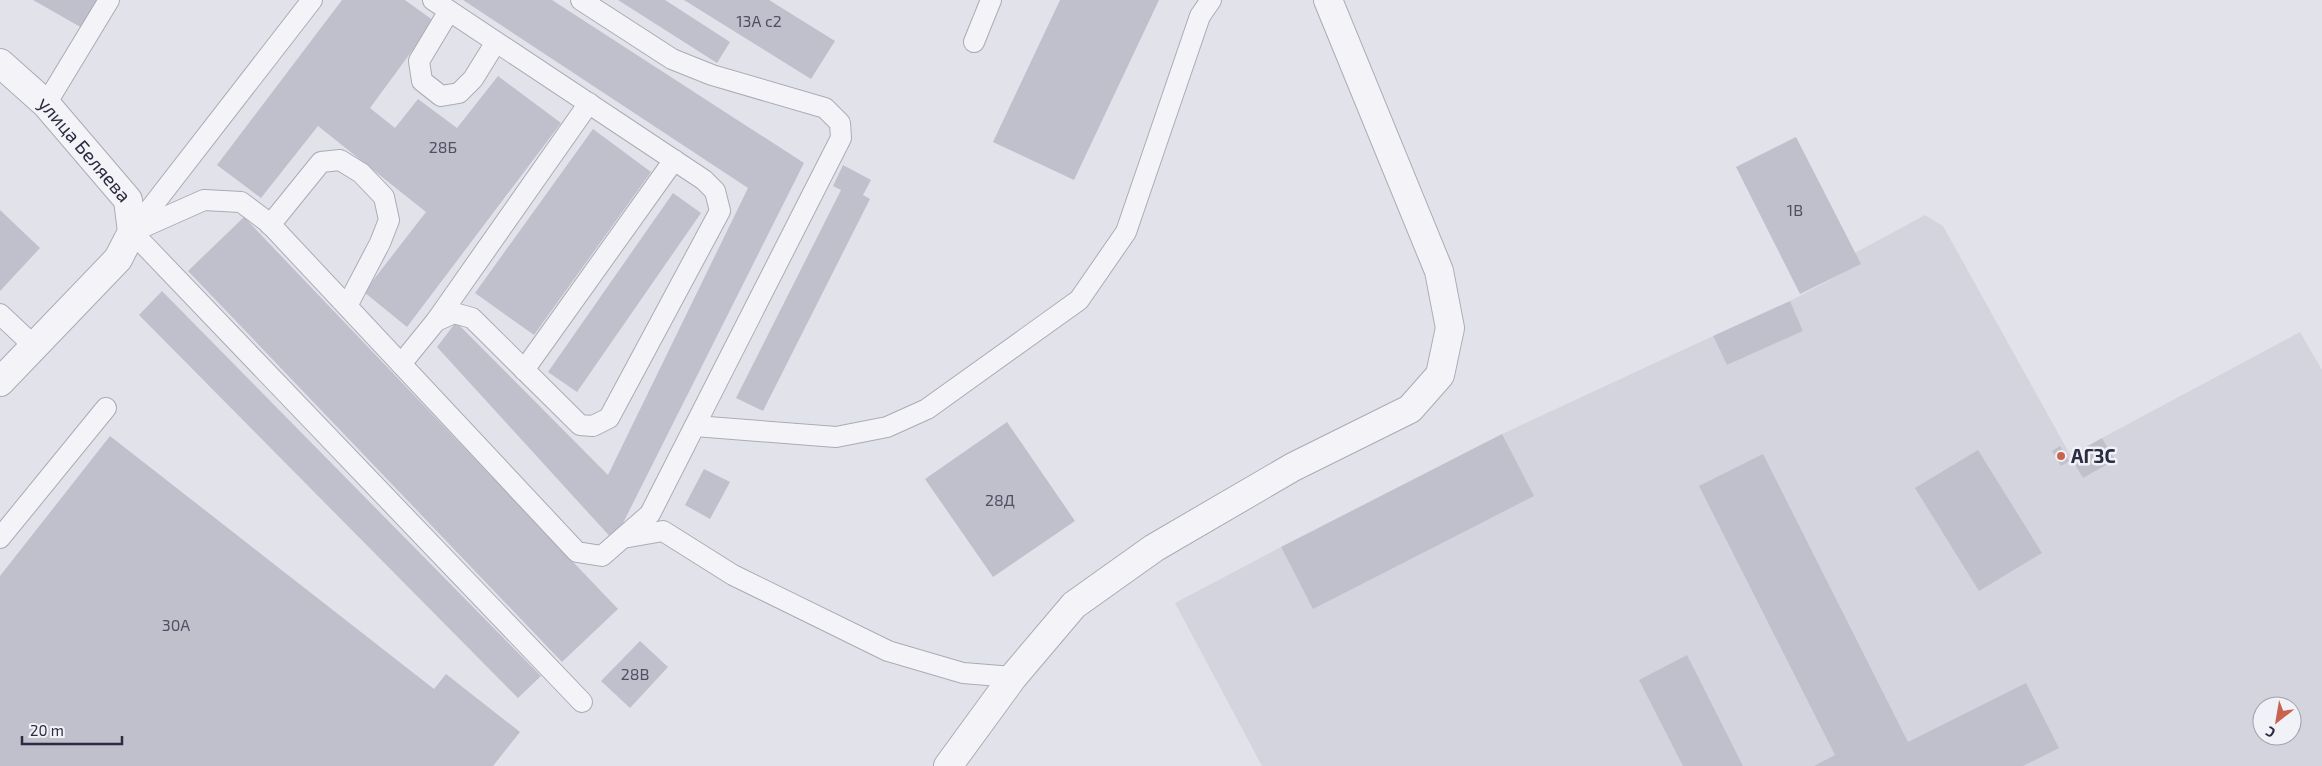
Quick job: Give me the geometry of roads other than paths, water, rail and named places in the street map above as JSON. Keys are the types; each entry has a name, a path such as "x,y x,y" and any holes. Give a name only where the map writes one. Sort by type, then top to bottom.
{"street":[{"path":"948,766 1013,677 1074,605 1154,548 1293,467 1410,409 1440,375 1450,328 1438,271 1328,0"},
{"name":"улица Беляева","path":"0,64 46,104 128,200 132,232"},
{"path":"0,382 118,259 132,232"}],"lane":[{"path":"46,104 109,0"},
{"path":"132,232 312,0"},
{"path":"132,232 204,200 241,202 270,225 577,552 602,556 650,514 842,138 840,123 825,108 712,75 672,59 581,0"},
{"path":"974,42 991,0"},
{"path":"695,426 836,437 887,428 927,409 1079,300 1126,232 1200,16 1211,0"},
{"path":"436,321 454,313 472,318 580,425 593,426 609,418 720,211 715,191 704,180 441,5 418,61 422,80 441,96 459,93 473,79 496,42"},
{"path":"401,364 436,321 588,103"},
{"path":"270,225 321,162 340,160 360,173 384,197 389,220 380,243 346,306"},
{"path":"524,370 674,160"},
{"path":"132,232 582,702"},
{"path":"0,314 35,347"},
{"path":"0,538 106,408"},
{"path":"622,538 663,531 733,575 888,651 963,673 1013,677"}],"place":[{"name":"АГЗС","path":"2061,456"}]}
